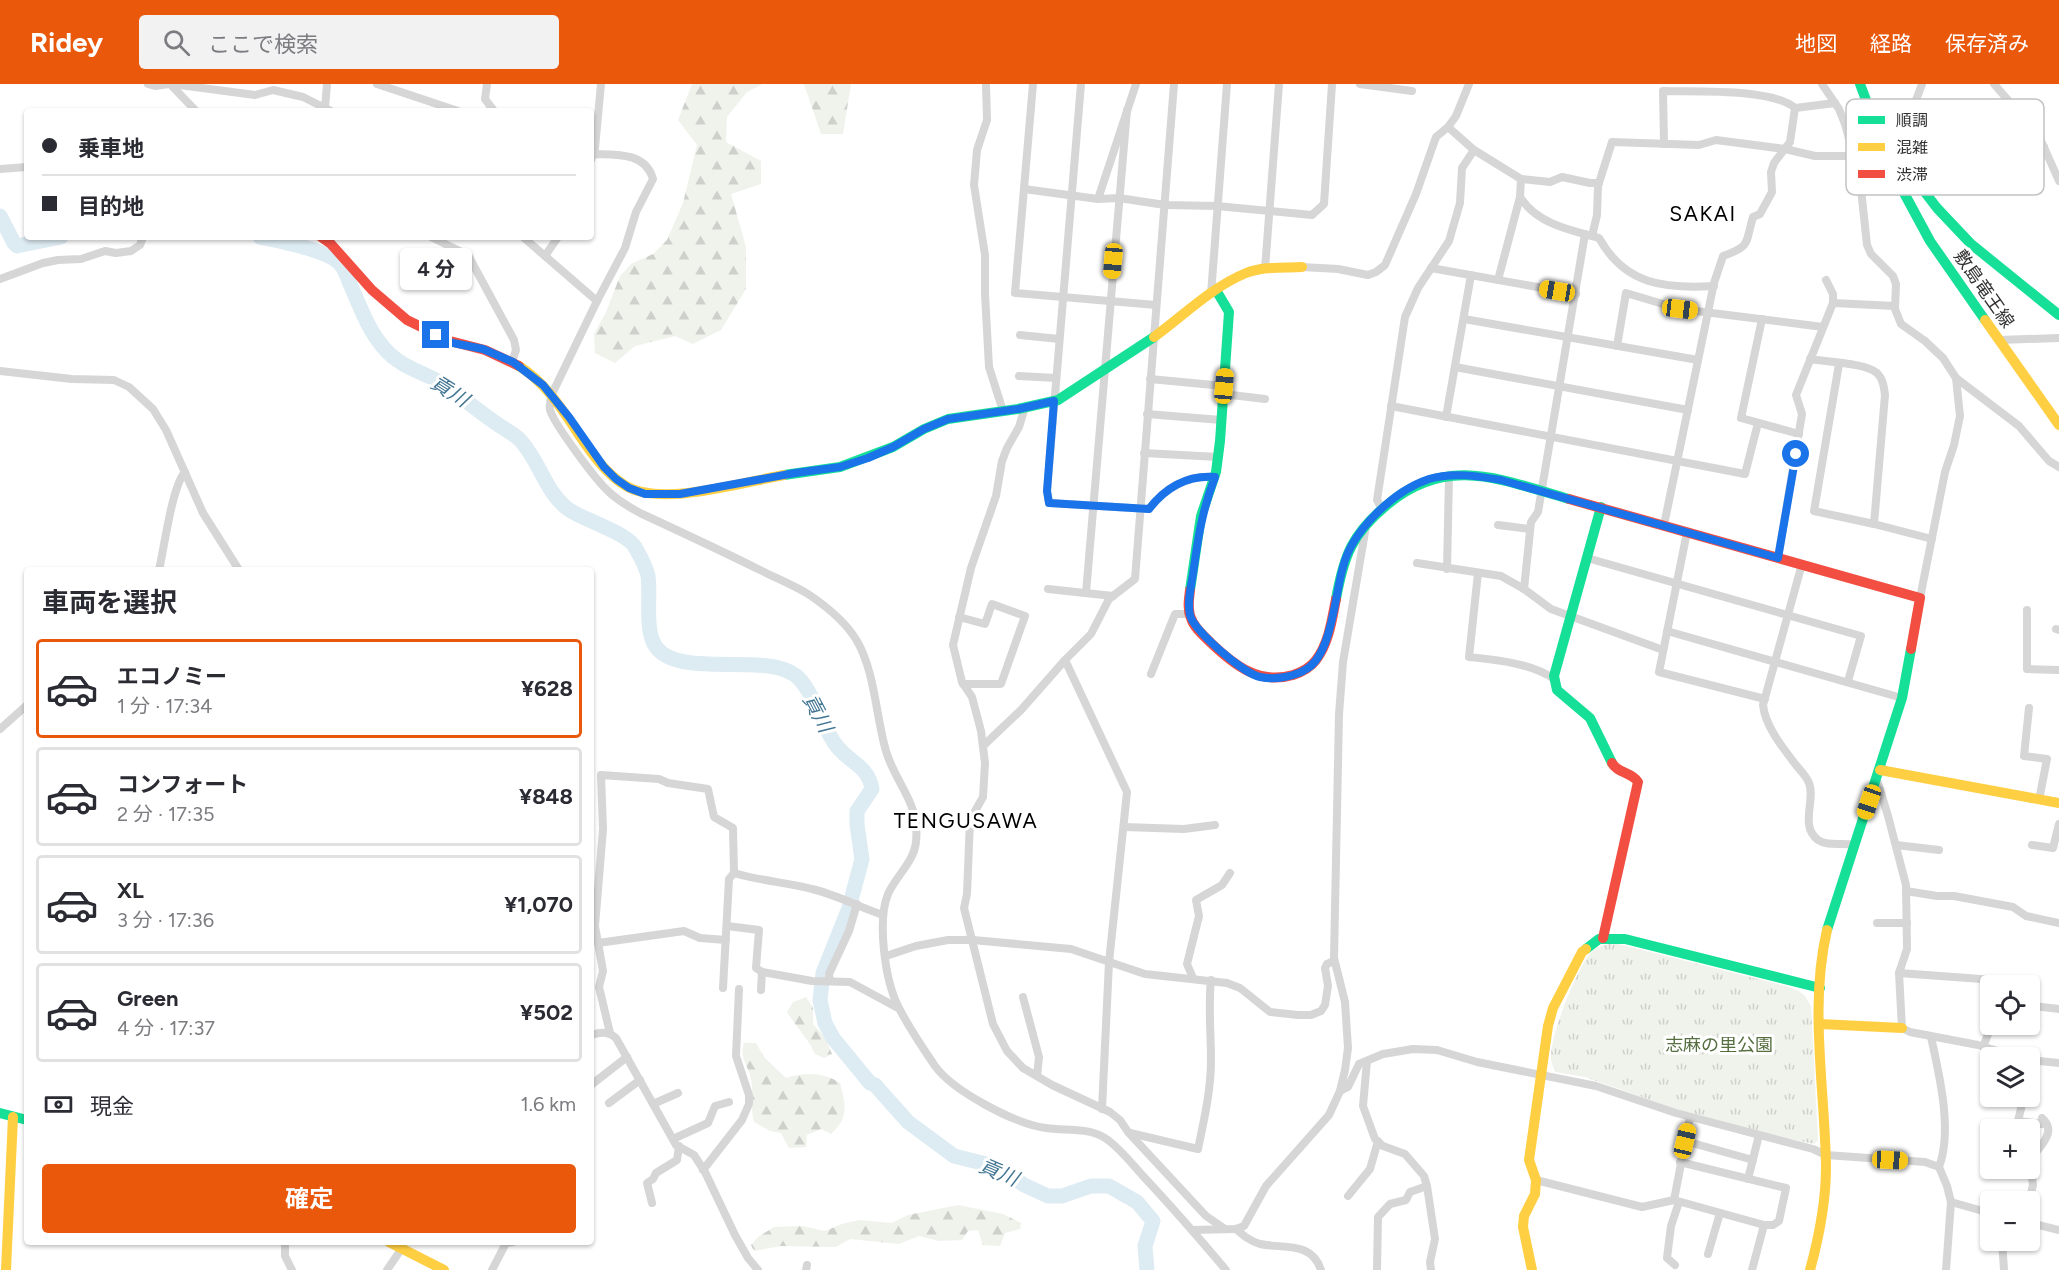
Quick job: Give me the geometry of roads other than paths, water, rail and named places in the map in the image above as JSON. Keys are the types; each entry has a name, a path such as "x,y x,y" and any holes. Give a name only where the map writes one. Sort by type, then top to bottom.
{"street":[{"path":"148,84 154,86 170,84 255,95 273,90 303,97 326,108"},
{"path":"170,84 193,108"},
{"path":"327,84 328,108"},
{"path":"377,84 449,108"},
{"path":"487,84 485,99 492,108"},
{"path":"594,140 601,84"},
{"path":"986,84 987,120 977,150 974,185 985,255 989,368 1003,411"},
{"path":"1033,84 1015,293 1063,299 1156,305"},
{"path":"1081,84 1047,491 1049,503 1149,509 1164,493 1185,480 1201,476 1215,477"},
{"path":"1098,199 1136,84"},
{"path":"982,746 1021,710 1091,634 1104,613 1109,599 1135,579 1174,84"},
{"path":"1227,84 1213,292 1229,312 1218,457 1215,477 1203,509 1198,532 1190,595 1190,614 1200,632 1245,671 1259,677 1286,677 1298,674 1310,667 1320,656 1325,642 1346,555 1354,540 1382,509 1413,486 1431,479 1449,477 1474,475 1501,480 1920,598"},
{"path":"1265,269 1279,84"},
{"path":"1024,189 1098,199 1119,198 1165,205 1217,206 1312,215 1324,204 1332,84"},
{"path":"1359,84 1412,91"},
{"path":"325,240 390,309 419,327 453,343 483,349 513,362 543,385 604,467 616,479 629,488 645,494 680,494 840,467 885,450 948,419 1054,401 1155,337 1213,292 1247,273 1265,269 1302,267 1338,269 1368,275 1376,272 1385,265 1416,194 1436,137 1456,116 1469,84"},
{"path":"1822,84 1835,103 1846,128"},
{"name":"敷島竜王線","path":"1860,84 1866,99"},
{"path":"1916,99 1922,84"},
{"path":"1994,84 2007,99"},
{"path":"1664,144 1663,91 1682,88 1777,98 1788,102 1795,108 1835,103"},
{"path":"1664,525 1708,312 1723,256 1745,246 1753,217 1760,214 1772,192 1771,172 1774,163 1790,141 1795,108"},
{"path":"1086,593 1127,110"},
{"path":"1448,127 1474,150 1521,179 1550,182 1562,177 1599,183"},
{"path":"1524,589 1531,522 1538,512 1576,294 1589,235 1597,215 1599,183 1612,142 1699,145 1716,140 1785,149 1815,156 1846,156"},
{"path":"2044,147 2059,177"},
{"path":"1382,509 1377,500 1405,317 1410,303 1449,241 1460,203 1462,168 1474,150"},
{"path":"594,156 630,156 643,163 653,179 636,212 625,248 551,396 550,411 555,420 605,489 621,502 810,596 848,629 857,641 866,662 888,759 910,799 916,829 916,844 913,853 889,893 883,915 882,933 891,986 900,1009 935,1066 958,1088 1024,1124 1086,1131 1106,1139 1192,1230 1226,1270"},
{"path":"0,170 24,167"},
{"path":"1498,280 1520,197 1521,179"},
{"path":"1862,195 1867,245 1871,254 1893,276 1896,284 1896,316 1901,324 1925,341 1943,358 1956,378 2019,426 2049,461 2059,467"},
{"name":"敷島竜王線","path":"1904,195 1930,241 2059,425"},
{"name":"敷島竜王線","path":"1927,195 1971,244 2059,315"},
{"path":"1520,197 1529,209 1547,222 1599,238 1608,254 1621,266 1645,280 1669,286 1714,286"},
{"path":"0,279 43,262 81,260 105,251 131,251 140,245 141,240"},
{"path":"437,240 468,255 514,340 516,350 513,362"},
{"path":"526,240 597,301"},
{"path":"545,256 556,240"},
{"path":"1431,268 1576,294"},
{"path":"1446,417 1471,275"},
{"path":"1778,558 1802,414 1796,395 1833,303 1833,294 1826,280"},
{"path":"1617,346 1626,293 1680,309 1823,327"},
{"path":"1833,303 1895,306"},
{"path":"1464,319 1698,360"},
{"path":"1762,319 1741,418 1799,434"},
{"path":"1020,335 1059,339"},
{"path":"1999,340 2059,338"},
{"path":"1810,359 1877,372 1884,384 1874,524"},
{"path":"1839,364 1814,511 1932,539"},
{"path":"1455,367 1688,410"},
{"path":"0,371 72,379 114,380 129,387 153,409 166,430 203,513 237,567"},
{"path":"1019,376 1056,378"},
{"path":"1810,1270 1818,1240 1826,1169 1820,1024 1820,988 1825,931 1902,698 1945,472 1960,416 1956,378"},
{"path":"1150,379 1265,399"},
{"path":"1391,406 1745,474 1758,423"},
{"path":"1025,407 1019,427 1002,460 996,496 971,568 953,645 963,684 972,697 982,746 985,784 983,797 970,820 967,894 964,908 974,940 993,1024 1007,1051 1023,1068 1052,1085 1102,1108 1120,1120 1128,1132 1206,1216 1225,1229"},
{"path":"1147,414 1221,420"},
{"path":"1144,453 1218,457"},
{"path":"160,567 178,482 185,472"},
{"path":"1447,569 1449,477"},
{"path":"1601,507 1554,679 1557,690 1590,718 1614,767 1635,777 1638,782 1603,939"},
{"path":"1498,525 1530,529"},
{"path":"1192,1230 1236,1229 1245,1226 1266,1185 1329,1115 1340,1091 1348,1048 1345,1002 1335,961 1339,714 1342,662 1366,526"},
{"path":"1687,532 1659,672 1765,699"},
{"path":"1587,558 1861,636 1848,681"},
{"path":"1417,563 1501,576 1524,589 1551,609 1663,650"},
{"path":"1802,564 1763,705 1764,714 1785,751 1810,784 1809,820 1814,835 1819,841 1826,843 1854,845"},
{"path":"1478,573 1469,657 1528,668 1546,673 1554,679"},
{"path":"1048,589 1113,596"},
{"path":"959,617 985,624 992,604 1025,616 1001,684 973,682 963,684"},
{"path":"2027,610 2027,669 2059,670"},
{"path":"1151,674 1175,614 1190,614"},
{"path":"1667,631 1902,698"},
{"path":"1065,660 1127,792 1109,962 1102,1108"},
{"path":"0,729 24,708"},
{"path":"2029,708 2024,756 2047,759 2039,800"},
{"path":"610,1033 599,987 603,971 595,926 603,829 602,775 659,778 668,783 708,789 714,818 733,828 734,873 729,879 723,988"},
{"path":"1878,775 2059,803"},
{"path":"1878,775 1906,891 1907,950 1899,972 1902,1028"},
{"path":"2032,845 2053,848 2059,824"},
{"path":"1124,827 1184,829 1215,825"},
{"path":"1896,845 1939,850"},
{"path":"734,873 812,888 883,915"},
{"path":"1193,978 1187,964 1199,916 1196,900 1222,885 1230,873"},
{"path":"1906,891 1954,896 2013,907 2026,916 2059,923"},
{"path":"828,981 849,931 856,904"},
{"path":"1877,923 1907,924"},
{"path":"727,926 759,930 756,968 762,972 812,981 850,982 900,1009"},
{"path":"598,943 684,931 700,938 726,940"},
{"path":"1532,1270 1523,1227 1524,1216 1535,1194 1536,1180 1529,1160 1540,1076 1553,1008 1582,952 1603,939 1625,939 1820,988"},
{"path":"886,956 916,946 948,940 974,940 1071,950 1145,974 1211,980 1240,988 1270,1012 1276,1014 1311,1015 1321,1011 1325,1005 1328,986 1324,968 1335,961"},
{"path":"761,990 762,972"},
{"path":"1899,972 1980,979"},
{"path":"1128,1132 1198,1149 1206,1108 1211,1061 1209,1002 1211,980"},
{"path":"703,1170 742,1120 749,1104 749,1095 736,1056 739,989"},
{"path":"1023,997 1039,1057 1037,1076"},
{"path":"2040,1007 2059,1009"},
{"path":"1820,1024 1902,1028 1931,1037 1983,1047 1988,1035"},
{"path":"594,1034 605,1032 616,1038 676,1143 694,1155 740,1242 758,1270"},
{"path":"1931,1037 1941,1088 1944,1122 1942,1159 1939,1167 1951,1202 1946,1270"},
{"path":"1340,1091 1348,1088 1359,1064 1383,1054 1421,1048 1540,1076 1596,1086 1690,1117 1813,1149 1826,1155 1925,1162 1939,1167"},
{"path":"594,1083 627,1057"},
{"path":"1367,1061 1363,1106 1378,1141 1383,1146 1405,1154 1424,1176 1435,1239 1430,1262 1431,1270"},
{"path":"2040,1061 2059,1063"},
{"path":"609,1103 640,1080"},
{"path":"653,1104 678,1093"},
{"path":"676,1143 708,1123 715,1106 729,1102"},
{"path":"2021,1107 2018,1121 2041,1124 2042,1118 2049,1122 2051,1129 2051,1137 2030,1162 2032,1191"},
{"path":"0,1113 24,1119"},
{"path":"6,1270 13,1117"},
{"path":"1676,1265 1667,1258 1680,1162 1690,1117"},
{"path":"1748,1179 1758,1135"},
{"path":"1348,1196 1370,1169 1378,1141"},
{"path":"1685,1141 1753,1160"},
{"path":"652,1203 647,1183 656,1173 676,1160 676,1143"},
{"path":"1536,1180 1642,1206 1676,1201 1764,1225 1773,1225 1779,1221 1786,1188 1680,1162"},
{"path":"1377,1270 1378,1217 1390,1204 1406,1200 1410,1192 1427,1186"},
{"path":"1951,1202 1980,1210"},
{"path":"1708,1254 1720,1213"},
{"path":"1752,1270 1764,1225"},
{"path":"2040,1225 2059,1230"},
{"path":"1236,1229 1248,1239 1260,1244 1300,1249 1310,1253 1318,1261 1321,1270"},
{"path":"285,1245 285,1256 292,1270"},
{"path":"396,1245 444,1270"},
{"path":"492,1270 506,1245"},
{"path":"387,1270 402,1248"},
{"path":"2003,1251 2004,1270"}],"waterway":[{"name":"貢川","path":"0,216 17,246 46,240"},
{"name":"貢川","path":"274,240 311,249 337,261 345,271 369,326 389,354 442,384 513,434 526,447 560,502 568,509 623,536 635,547 648,576 650,632 656,647 667,656 683,662 763,665 781,669 795,675 807,688 836,745 867,775 872,789 857,811 862,859 849,908 823,973 820,1000 825,1023 833,1038 870,1083 875,1085 908,1122 954,1156 994,1166 1024,1185 1048,1196 1062,1196 1091,1186 1109,1186 1137,1202 1153,1221 1145,1246 1147,1270"}],"district":[{"name":"SAKAI","path":"1703,214"},
{"name":"TENGUSAWA","path":"966,821"}],"park label":[{"name":"志麻の里公園","path":"1719,1045"}]}
